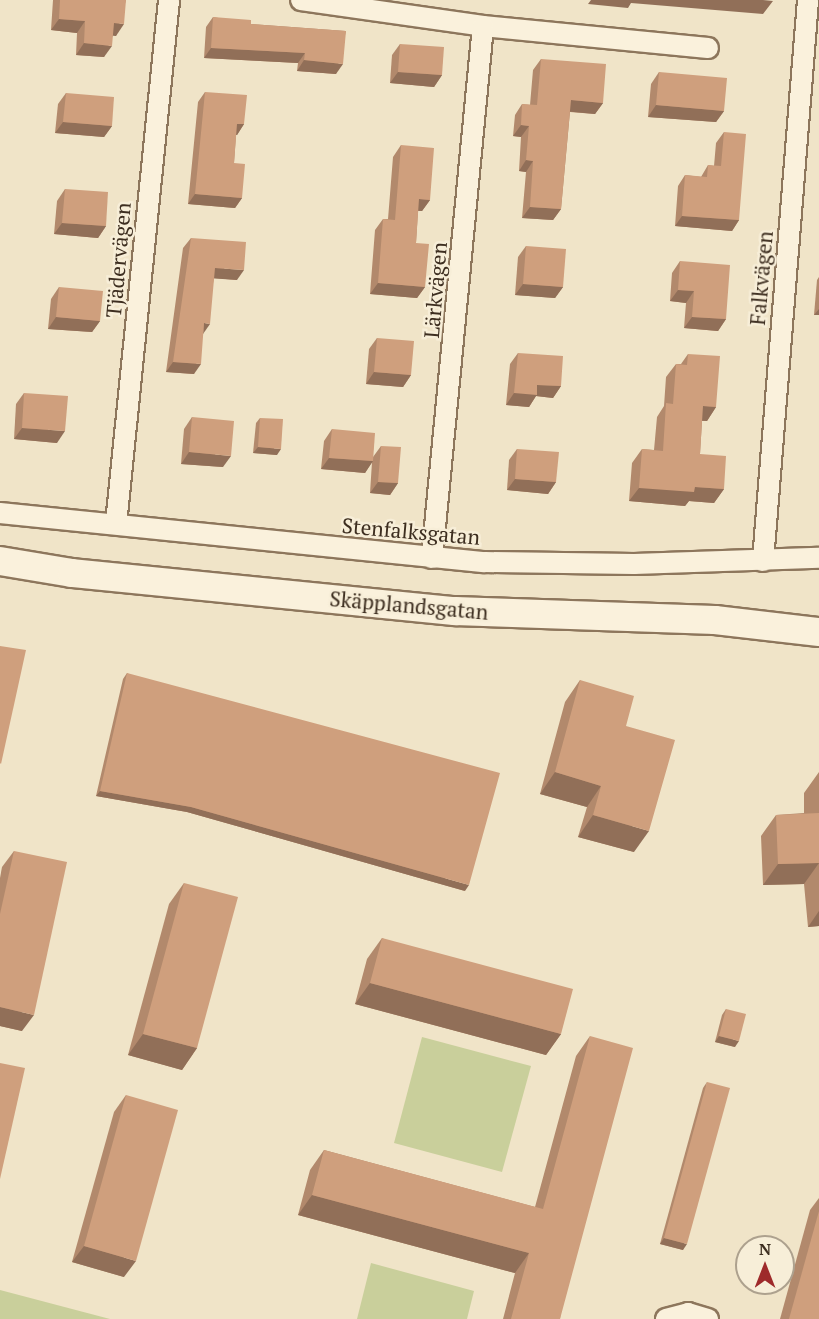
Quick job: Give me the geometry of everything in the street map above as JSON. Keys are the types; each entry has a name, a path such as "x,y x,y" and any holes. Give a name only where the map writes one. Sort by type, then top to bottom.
{"street":[{"name":"Tjädervägen","path":"116,524 169,0"},
{"path":"301,0 483,26 708,48"},
{"name":"Falkvägen","path":"763,561 811,62 808,0"},
{"name":"Lärkvägen","path":"432,558 483,26"},
{"name":"Stenfalksgatan","path":"0,513 432,558 561,564 819,558"},
{"name":"Skäpplandsgatan","path":"0,561 72,573 454,611 715,620 819,632"},
{"path":"666,1319 688,1313 708,1319"}],"green space":[{"path":"422,1037 531,1066 502,1172 394,1143"},
{"path":"371,1263 474,1291 467,1319 357,1319"},
{"path":"0,1290 110,1319 0,1319"}],"building":[{"path":"60,0 126,0 124,24 114,23 112,46 84,43 85,21 59,19"},
{"path":"213,17 251,20 251,24 346,31 343,64 304,60 305,53 211,48"},
{"path":"400,44 444,47 442,75 398,72"},
{"path":"541,59 606,64 603,103 571,100 561,209 530,207 533,161 526,160 529,126 521,125 522,104 537,105"},
{"path":"659,72 727,78 724,111 656,105"},
{"path":"205,92 247,95 244,124 237,124 234,163 245,164 242,198 195,194"},
{"path":"66,93 114,97 112,126 63,122"},
{"path":"724,132 746,134 739,220 682,216 685,175 707,177 708,165 721,166"},
{"path":"401,145 434,148 430,200 419,199 416,243 429,244 425,287 378,283 383,219 395,220"},
{"path":"65,189 108,192 106,226 62,223"},
{"path":"191,238 246,242 244,270 215,268 210,324 204,323 201,364 173,362"},
{"path":"526,246 566,249 563,287 523,284"},
{"path":"680,261 730,265 726,319 692,317 694,291 678,290"},
{"path":"59,287 103,291 100,321 56,317"},
{"path":"377,338 414,341 411,375 374,372"},
{"path":"518,353 563,356 561,386 537,385 537,395 514,393"},
{"path":"688,354 720,356 716,407 703,406 700,454 726,456 724,489 695,487 694,492 639,488 642,449 663,451 666,403 673,404 676,364 687,365"},
{"path":"24,393 68,396 65,431 22,428"},
{"path":"192,417 234,421 231,456 189,452"},
{"path":"260,418 283,419 281,449 258,447"},
{"path":"332,429 375,433 373,461 329,458"},
{"path":"381,446 401,447 398,483 378,482"},
{"path":"517,449 559,452 556,482 515,479"},
{"path":"0,646 26,650 1,764 0,763"},
{"path":"127,673 500,773 469,885 191,807 100,791"},
{"path":"580,680 634,696 626,726 675,740 649,831 593,815 601,786 555,772"},
{"path":"819,813 819,863 778,864 776,815"},
{"path":"14,851 67,862 34,1015 0,1007 0,914"},
{"path":"184,883 238,897 197,1048 143,1034"},
{"path":"382,938 573,989 561,1034 370,983"},
{"path":"726,1009 746,1014 739,1041 719,1036"},
{"path":"590,1036 633,1048 560,1319 511,1319 529,1253 312,1195 324,1150 543,1209"},
{"path":"0,1063 25,1068 0,1179"},
{"path":"707,1082 730,1088 687,1244 664,1238"},
{"path":"126,1095 178,1110 136,1261 84,1246"},
{"path":"819,1211 819,1319 789,1319"}]}
